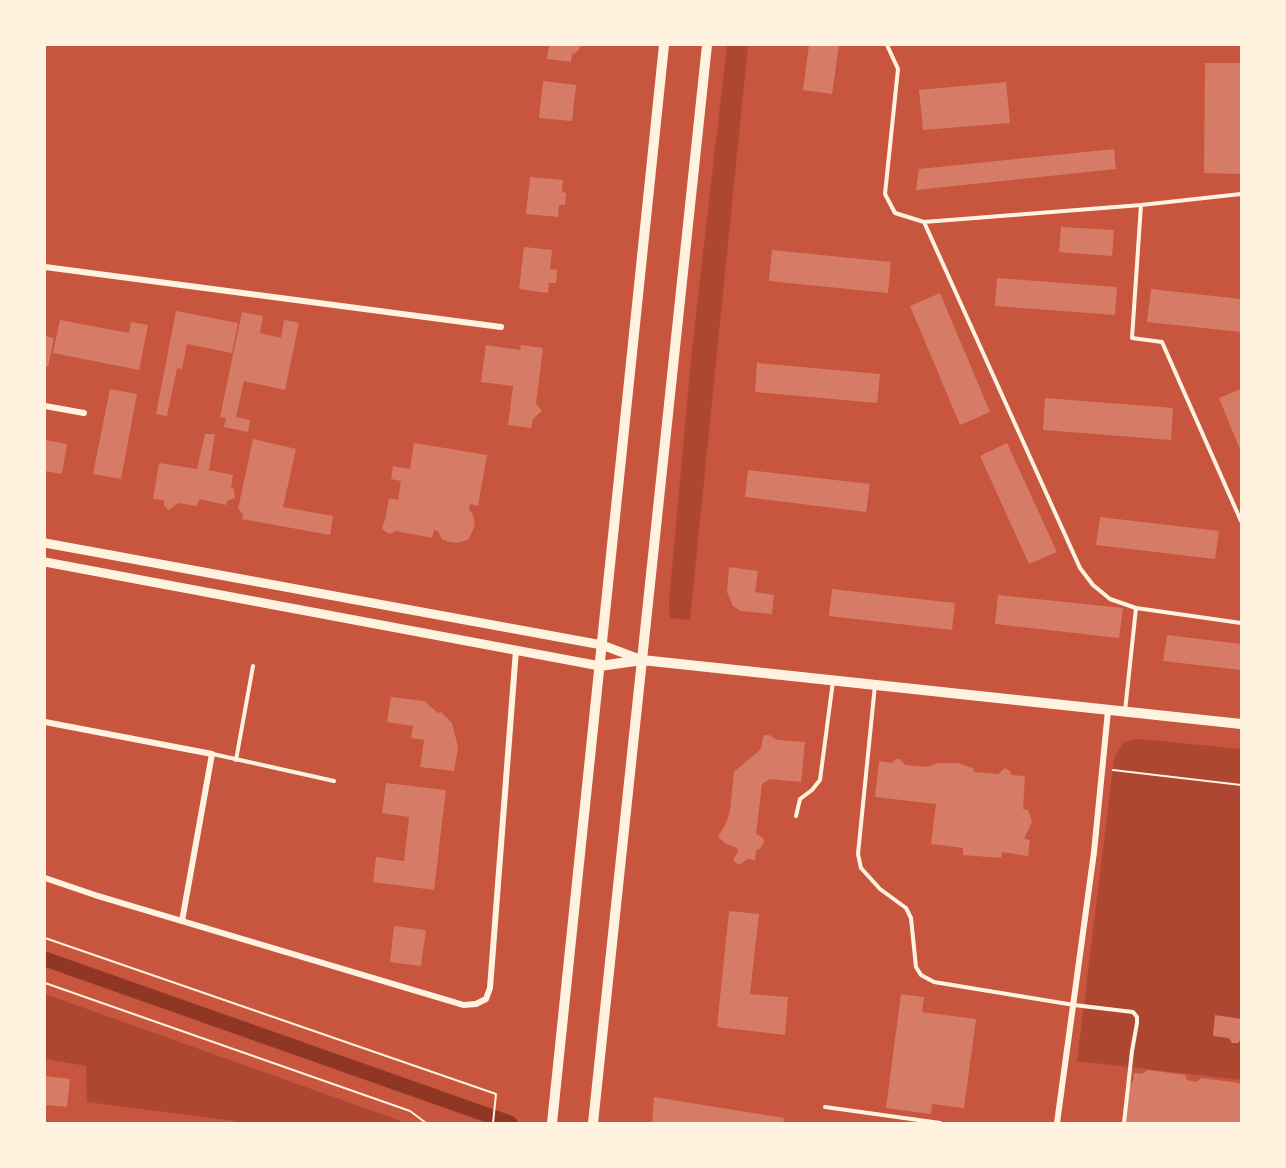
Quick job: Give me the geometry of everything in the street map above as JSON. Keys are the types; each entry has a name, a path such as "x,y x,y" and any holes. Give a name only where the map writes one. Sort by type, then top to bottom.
{"main road":[{"path":"552,1123 663,45"},
{"path":"593,1119 706,45"},
{"path":"600,666 642,660 1241,724"}],"street":[{"path":"45,267 501,327"},
{"path":"45,406 84,412"},
{"path":"45,543 602,645 642,660"},
{"path":"45,562 600,666"},
{"path":"45,878 464,1005 476,1004 486,999 490,988 516,650"},
{"path":"1057,1123 1094,852 1108,711"},
{"path":"45,722 212,754 182,921"}],"lane":[{"path":"887,45 898,69 885,195 896,213 924,222 1142,205 1241,194"},
{"path":"1142,205 1132,338 1162,342 1241,520"},
{"path":"924,222 1080,568 1093,585 1110,599 1136,608 1241,623"},
{"path":"1125,712 1136,608"},
{"path":"236,759 254,666"},
{"path":"796,816 800,799 820,780 833,681"},
{"path":"875,685 858,854 861,868 880,889 906,908 911,918 916,967 921,975 934,982 1074,1005 1133,1012 1137,1017 1124,1123"},
{"path":"212,754 334,781"},
{"path":"825,1107 940,1123"}],"path":[{"path":"1101,768 1241,785"},
{"path":"45,938 496,1094 493,1123"},
{"path":"45,983 410,1111 426,1123"}],"shaded area":[{"path":"727,45 748,45 690,620 670,618 669,602 692,349"},
{"path":"1140,739 1241,749 1241,1080 1077,1061 1114,759 1123,742"},
{"path":"45,994 402,1123 235,1123 235,1121 87,1102 86,1066 45,1059"}],"building":[{"path":"549,45 582,45 577,52 572,54 571,62 547,59"},
{"path":"809,45 839,45 832,94 803,90"},
{"path":"1205,63 1241,63 1241,174 1204,173"},
{"path":"543,81 576,85 572,121 539,118"},
{"path":"1006,82 1010,123 923,130 919,90"},
{"path":"1114,149 1116,169 916,190 919,169"},
{"path":"530,177 563,180 562,192 566,193 565,205 559,205 558,217 526,214"},
{"path":"1061,227 1114,230 1112,256 1059,252"},
{"path":"524,247 552,250 550,269 557,270 556,283 549,283 548,293 519,289"},
{"path":"772,250 891,262 888,293 769,281"},
{"path":"997,278 1117,287 1115,315 995,306"},
{"path":"1151,289 1241,299 1241,332 1147,322"},
{"path":"940,293 990,412 960,425 910,306"},
{"path":"176,311 238,323 232,353 187,344 182,369 177,368 167,416 156,414"},
{"path":"242,312 263,316 260,333 281,338 284,320 299,323 285,390 244,381 236,417 250,420 248,432 224,427 226,418 220,417"},
{"path":"60,320 129,333 131,322 148,325 139,370 53,353"},
{"path":"45,336 54,338 48,367 45,366"},
{"path":"486,345 520,350 521,345 543,348 536,403 542,411 533,419 531,428 508,425 513,386 481,382"},
{"path":"757,363 880,374 877,403 755,392"},
{"path":"110,389 137,394 121,479 93,474"},
{"path":"1241,389 1241,452 1219,398"},
{"path":"1045,398 1173,408 1171,440 1043,430"},
{"path":"205,434 215,434 209,470 233,475 231,487 234,489 235,498 227,501 226,505 200,499 196,506 178,503 169,510 164,506 164,500 153,499 159,463 197,469"},
{"path":"253,439 296,449 283,507 333,516 330,535 242,519 243,514 238,509"},
{"path":"45,440 67,444 62,474 45,471"},
{"path":"414,443 487,455 478,506 470,504 469,509 475,526 468,540 458,543 449,542 442,539 438,531 434,530 432,538 396,531 390,534 383,530 389,498 398,500 401,481 391,479 393,466 410,469"},
{"path":"1007,443 1057,552 1029,564 980,456"},
{"path":"748,470 870,484 866,512 745,497"},
{"path":"1100,517 1219,531 1215,559 1096,545"},
{"path":"729,567 758,571 755,592 774,595 772,614 741,611 733,606 727,592"},
{"path":"832,589 955,603 952,630 829,616"},
{"path":"998,595 1123,608 1119,638 995,624"},
{"path":"1167,635 1241,644 1241,670 1163,661"},
{"path":"391,697 424,701 438,713 441,712 452,723 458,747 454,771 420,767 424,740 411,738 413,726 387,722"},
{"path":"765,735 777,740 805,742 801,782 770,779 762,784 756,834 763,838 764,842 760,849 756,850 755,860 748,859 739,865 733,860 738,852 737,848 726,844 718,837 730,811 734,772 761,749"},
{"path":"900,759 905,765 928,767 938,763 958,763 973,768 974,772 998,774 1005,768 1012,775 1025,776 1023,809 1028,810 1032,822 1024,839 1030,840 1028,856 1002,852 1001,858 963,855 963,848 931,844 936,804 875,797 879,761 892,763"},
{"path":"386,783 446,790 434,890 373,882 376,857 404,861 409,817 382,813"},
{"path":"729,911 759,914 750,994 788,997 785,1035 717,1027"},
{"path":"394,926 426,930 421,966 390,962"},
{"path":"901,994 924,997 922,1012 976,1019 964,1108 932,1104 931,1114 886,1108"},
{"path":"1215,1015 1241,1019 1241,1039 1238,1043 1232,1043 1229,1038 1213,1036"},
{"path":"1148,1070 1185,1075 1187,1080 1197,1082 1201,1078 1239,1083 1241,1123 1124,1123 1122,1121 1128,1086 1133,1082 1134,1073 1142,1074"},
{"path":"45,1076 70,1079 67,1107 45,1105"},
{"path":"654,1097 784,1118 783,1123 652,1123"}],"waterway":[{"path":"45,959 510,1123"}]}
